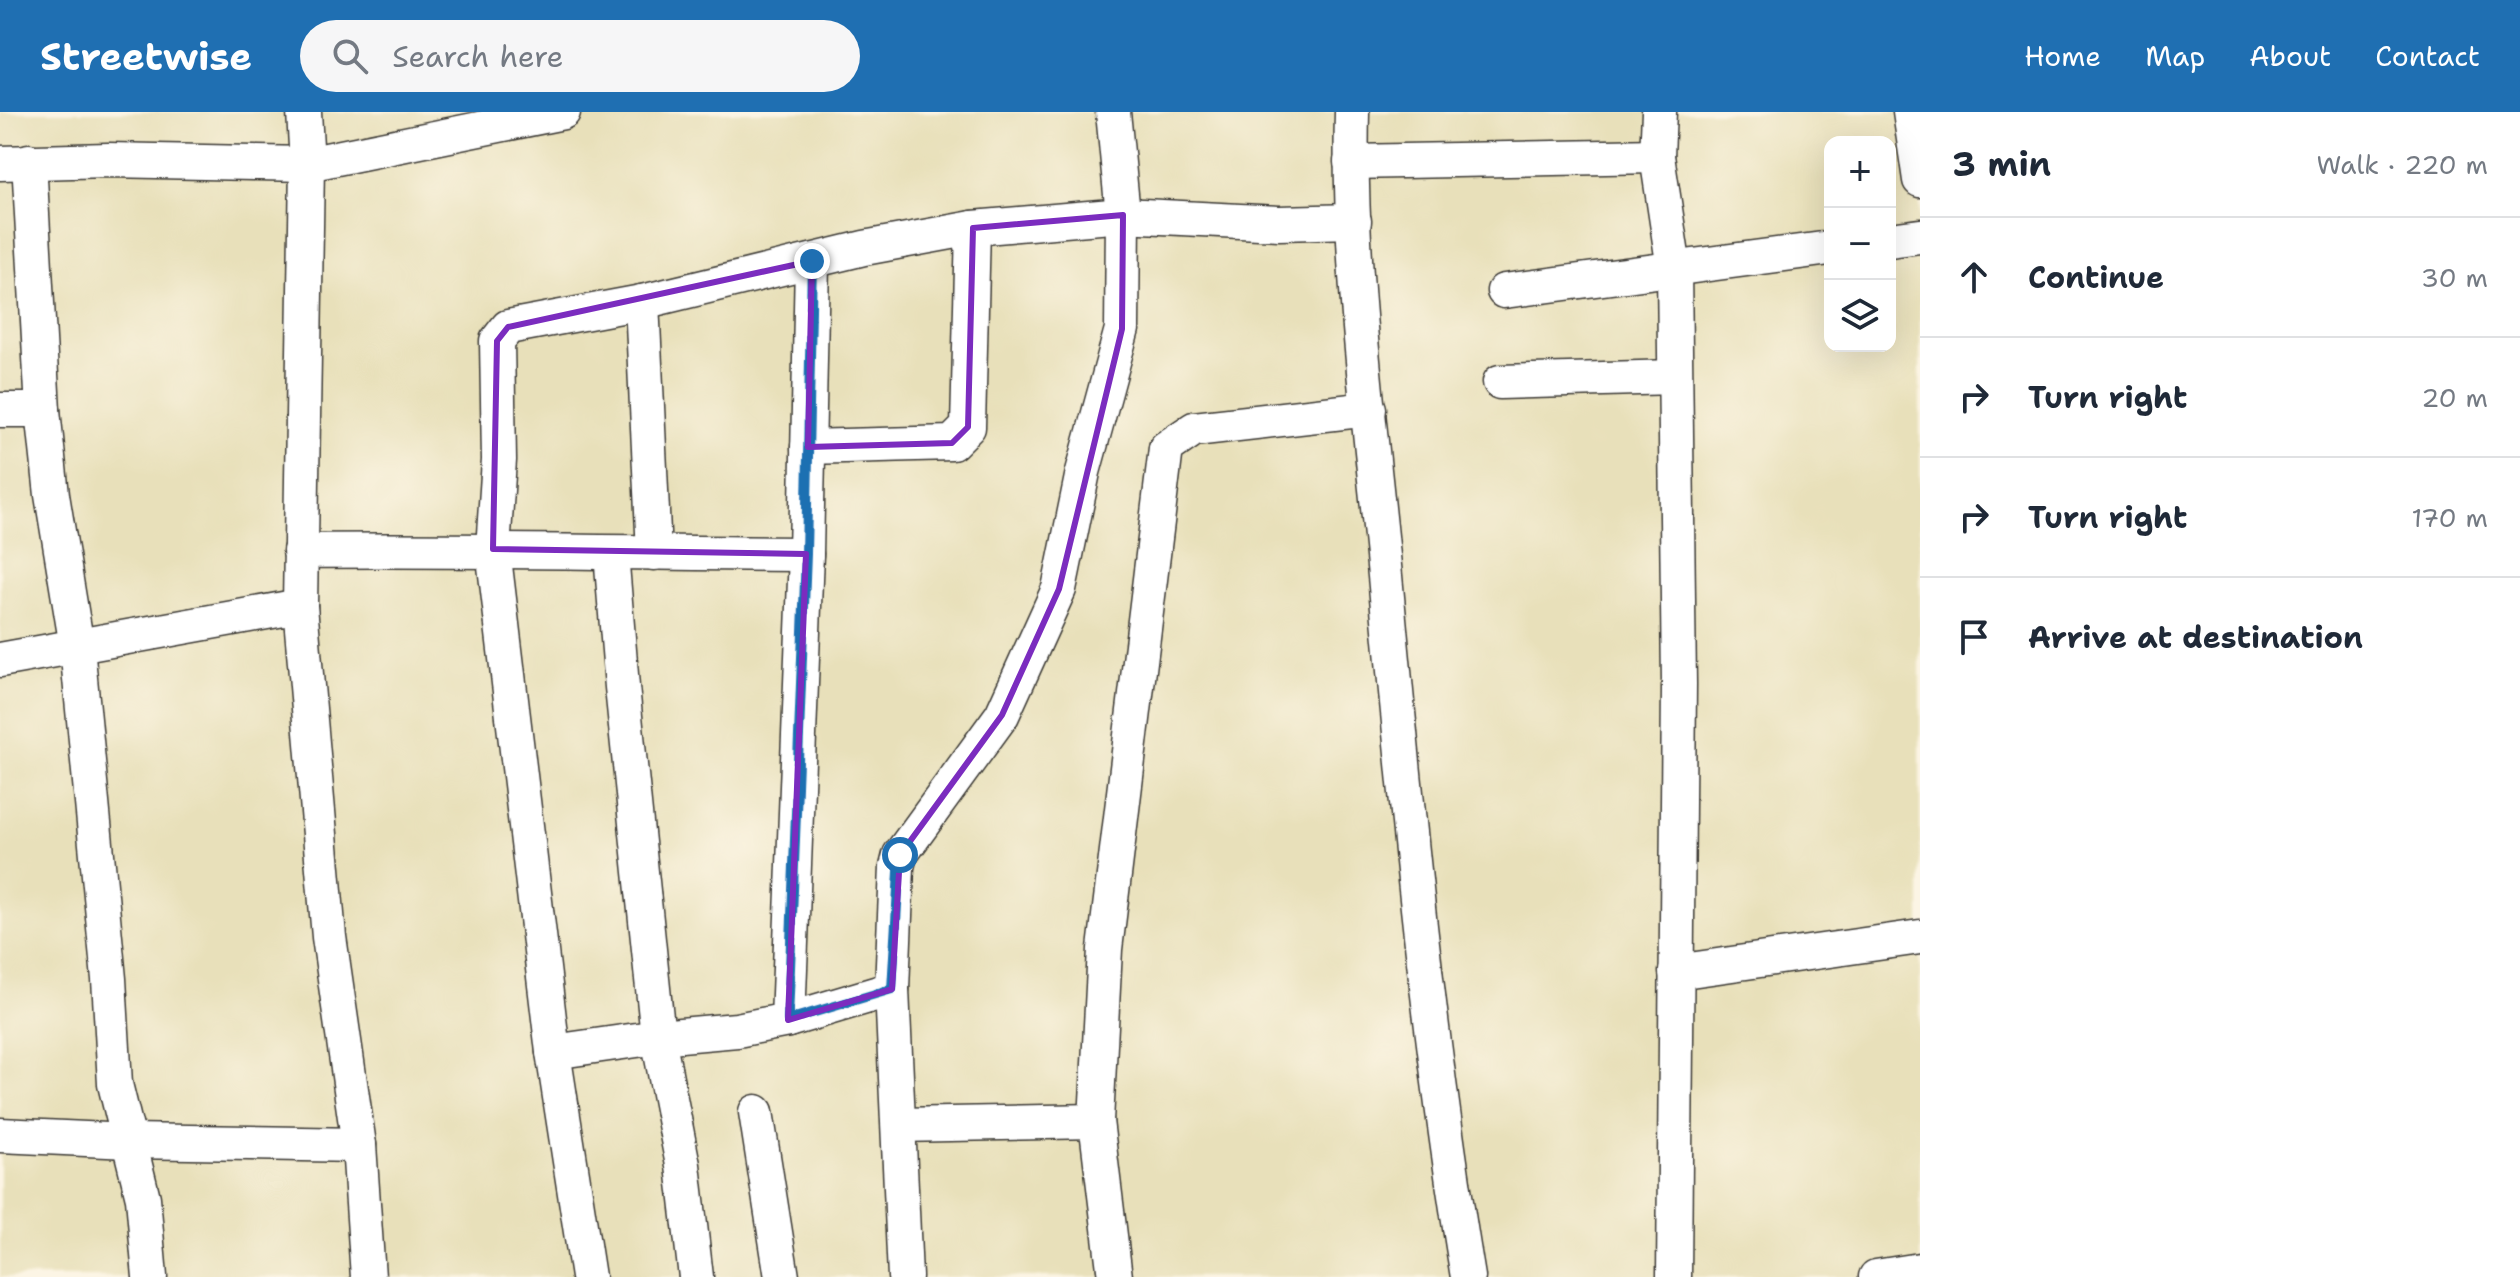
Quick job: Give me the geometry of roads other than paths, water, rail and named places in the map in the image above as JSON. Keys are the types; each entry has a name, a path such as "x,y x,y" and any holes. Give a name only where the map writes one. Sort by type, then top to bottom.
{"street":[{"path":"304,112 307,164 300,606 329,937 359,1145 368,1277"},
{"path":"150,1277 143,1198 115,1084 109,979 77,647 52,495 15,162 307,164 563,112"},
{"path":"905,1277 892,989 900,855 1002,715 1059,589 1083,472 1122,329 1123,215 1113,112"},
{"path":"1352,112 1354,221 1409,833 1449,1164 1468,1277"},
{"path":"1659,112 1657,156 1674,269 1679,684 1674,1277"},
{"path":"1910,112 1920,180"},
{"path":"1351,162 1657,156"},
{"path":"588,1277 553,1052 493,549 499,460 497,341 508,327 642,302 864,248 973,228 1123,215 1279,223 1354,221"},
{"path":"808,447 952,443 968,427 973,228"},
{"path":"1896,239 1920,236"},
{"path":"1504,291 1824,249"},
{"path":"788,1020 806,554 812,261"},
{"path":"642,302 654,553"},
{"path":"1500,382 1675,377"},
{"path":"1115,1277 1096,1121 1105,949 1166,448 1194,429 1369,409"},
{"path":"0,410 43,410"},
{"path":"300,551 493,549 806,554"},
{"path":"611,553 658,1037 683,1165 696,1277"},
{"path":"0,660 300,606"},
{"path":"1676,972 1920,937"},
{"path":"553,1052 658,1037 737,1030 788,1020 892,989"},
{"path":"756,1112 782,1277"},
{"path":"899,1125 1096,1121"},
{"path":"0,1135 129,1141 359,1145"},
{"path":"1876,1277 1920,1270"}]}
